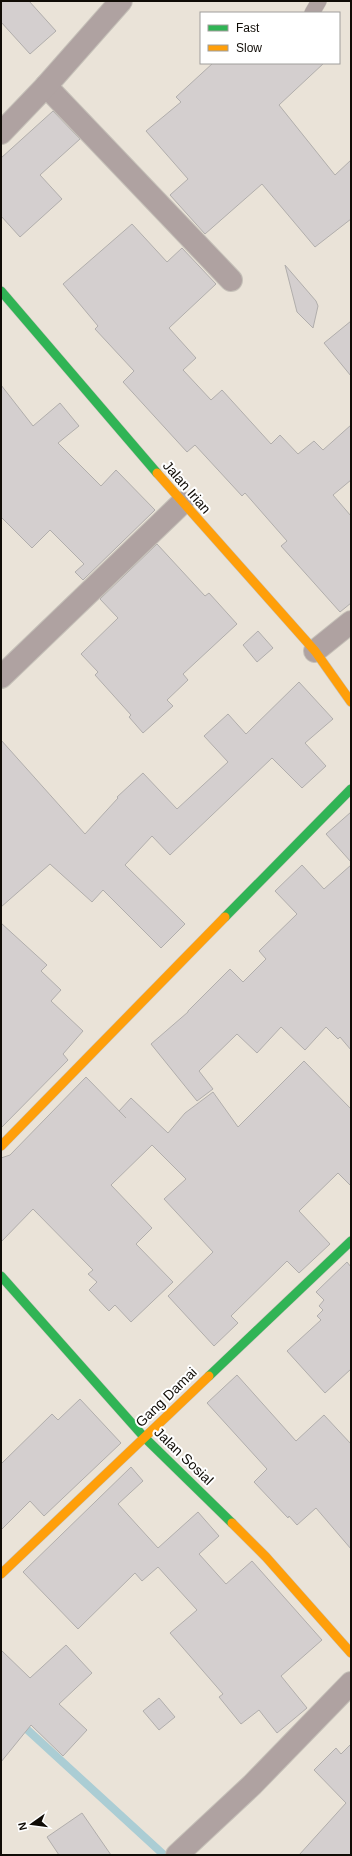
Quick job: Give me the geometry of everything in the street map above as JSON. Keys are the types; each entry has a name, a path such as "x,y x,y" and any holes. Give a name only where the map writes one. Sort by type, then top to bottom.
{"street":[{"path":"1,132 46,86 121,1"},
{"path":"46,86 231,280"},
{"name":"Jalan Irian","path":"1,291 182,503 315,651 351,702"},
{"path":"1,677 182,503"},
{"path":"315,651 351,622"},
{"path":"1,1146 10,1139 351,789"},
{"name":"Gang Damai","path":"1,1574 351,1241"},
{"name":"Jalan Sosial","path":"1,1276 144,1437 266,1557 351,1653"},
{"path":"179,1852 252,1785 351,1684"}],"lane":[{"path":"313,12 319,1"}],"building":[{"path":"1,1 29,1 56,31 30,54 1,22"},
{"path":"212,64 323,64 279,105 335,175 351,160 351,219 315,247 262,184 205,234 170,195 188,179 146,131 181,102 176,97"},
{"path":"53,111 80,139 40,175 62,199 20,237 1,216 1,158"},
{"path":"132,224 167,262 182,248 216,284 169,328 196,358 183,370 211,400 222,390 271,444 280,435 298,454 314,441 323,450 351,425 351,480 333,495 351,516 351,603 340,612 281,546 287,541 245,493 242,496 195,445 187,452 123,382 134,371 95,329 98,326 63,284"},
{"path":"285,265 316,301 318,306 313,328 297,312"},
{"path":"351,321 351,376 324,343"},
{"path":"1,385 33,426 60,403 79,426 58,443 101,486 116,470 155,510 83,580 75,572 84,564 50,530 32,548 1,517"},
{"path":"157,544 205,596 209,593 237,624 183,674 188,680 167,700 173,706 143,733 129,717 131,715 95,675 98,672 81,654 118,618 100,599"},
{"path":"258,631 273,648 257,662 243,645"},
{"path":"299,682 333,719 305,743 326,766 302,788 272,758 170,855 152,836 125,865 185,924 161,948 103,890 92,902 50,864 1,907 1,740 85,834 118,798 117,797 143,773 177,809 228,762 204,736 228,714 246,734"},
{"path":"351,812 351,862 326,834"},
{"path":"302,865 324,889 351,865 351,1050 340,1037 338,1039 326,1027 305,1050 281,1027 257,1053 237,1034 199,1071 213,1089 197,1101 151,1044 188,1012 230,969 243,982 266,959 259,951 297,914 275,891"},
{"path":"1,923 47,965 41,971 61,990 51,1001 83,1031 63,1054 68,1060 1,1128"},
{"path":"304,1061 351,1109 351,1186 338,1173 299,1211 330,1244 299,1273 287,1261 231,1316 238,1323 214,1346 168,1296 213,1252 164,1199 186,1179 152,1145 111,1185 152,1228 136,1244 173,1282 131,1322 115,1305 109,1311 89,1290 97,1282 88,1274 93,1270 33,1209 1,1242 1,1158 10,1155 86,1077 119,1111 131,1098 168,1133 185,1113 213,1092 238,1127"},
{"path":"347,1262 351,1267 351,1369 325,1393 287,1351 321,1320 317,1316 323,1310 319,1306 324,1300 316,1292"},
{"path":"237,1375 296,1441 324,1415 351,1444 351,1549 316,1508 297,1525 289,1516 288,1518 254,1482 267,1469 207,1403"},
{"path":"80,1399 121,1443 44,1516 30,1501 1,1530 1,1464 52,1414 58,1420"},
{"path":"131,1467 143,1481 118,1504 158,1548 198,1512 219,1536 199,1554 226,1584 252,1561 322,1640 281,1676 307,1708 277,1733 259,1710 241,1724 219,1697 223,1694 170,1633 197,1610 158,1567 142,1581 135,1573 78,1629 23,1572"},
{"path":"66,1645 92,1673 59,1704 87,1730 63,1756 31,1725 1,1762 1,1650 30,1678"},
{"path":"159,1698 175,1717 159,1730 143,1711"},
{"path":"351,1744 351,1855 299,1855 346,1803 314,1770 336,1748 341,1754"},
{"path":"82,1813 111,1855 59,1855 47,1837"}],"waterway":[{"path":"20,1723 164,1855"}],"traffic: fast":[{"path":"1,291 157,473"},
{"path":"225,917 351,789"},
{"path":"209,1376 351,1241"},
{"path":"1,1276 144,1437 232,1523"}],"traffic: slow":[{"path":"157,473 315,651 351,702"},
{"path":"1,1146 225,917"},
{"path":"1,1574 209,1376"},
{"path":"232,1523 266,1557 351,1653"}]}
